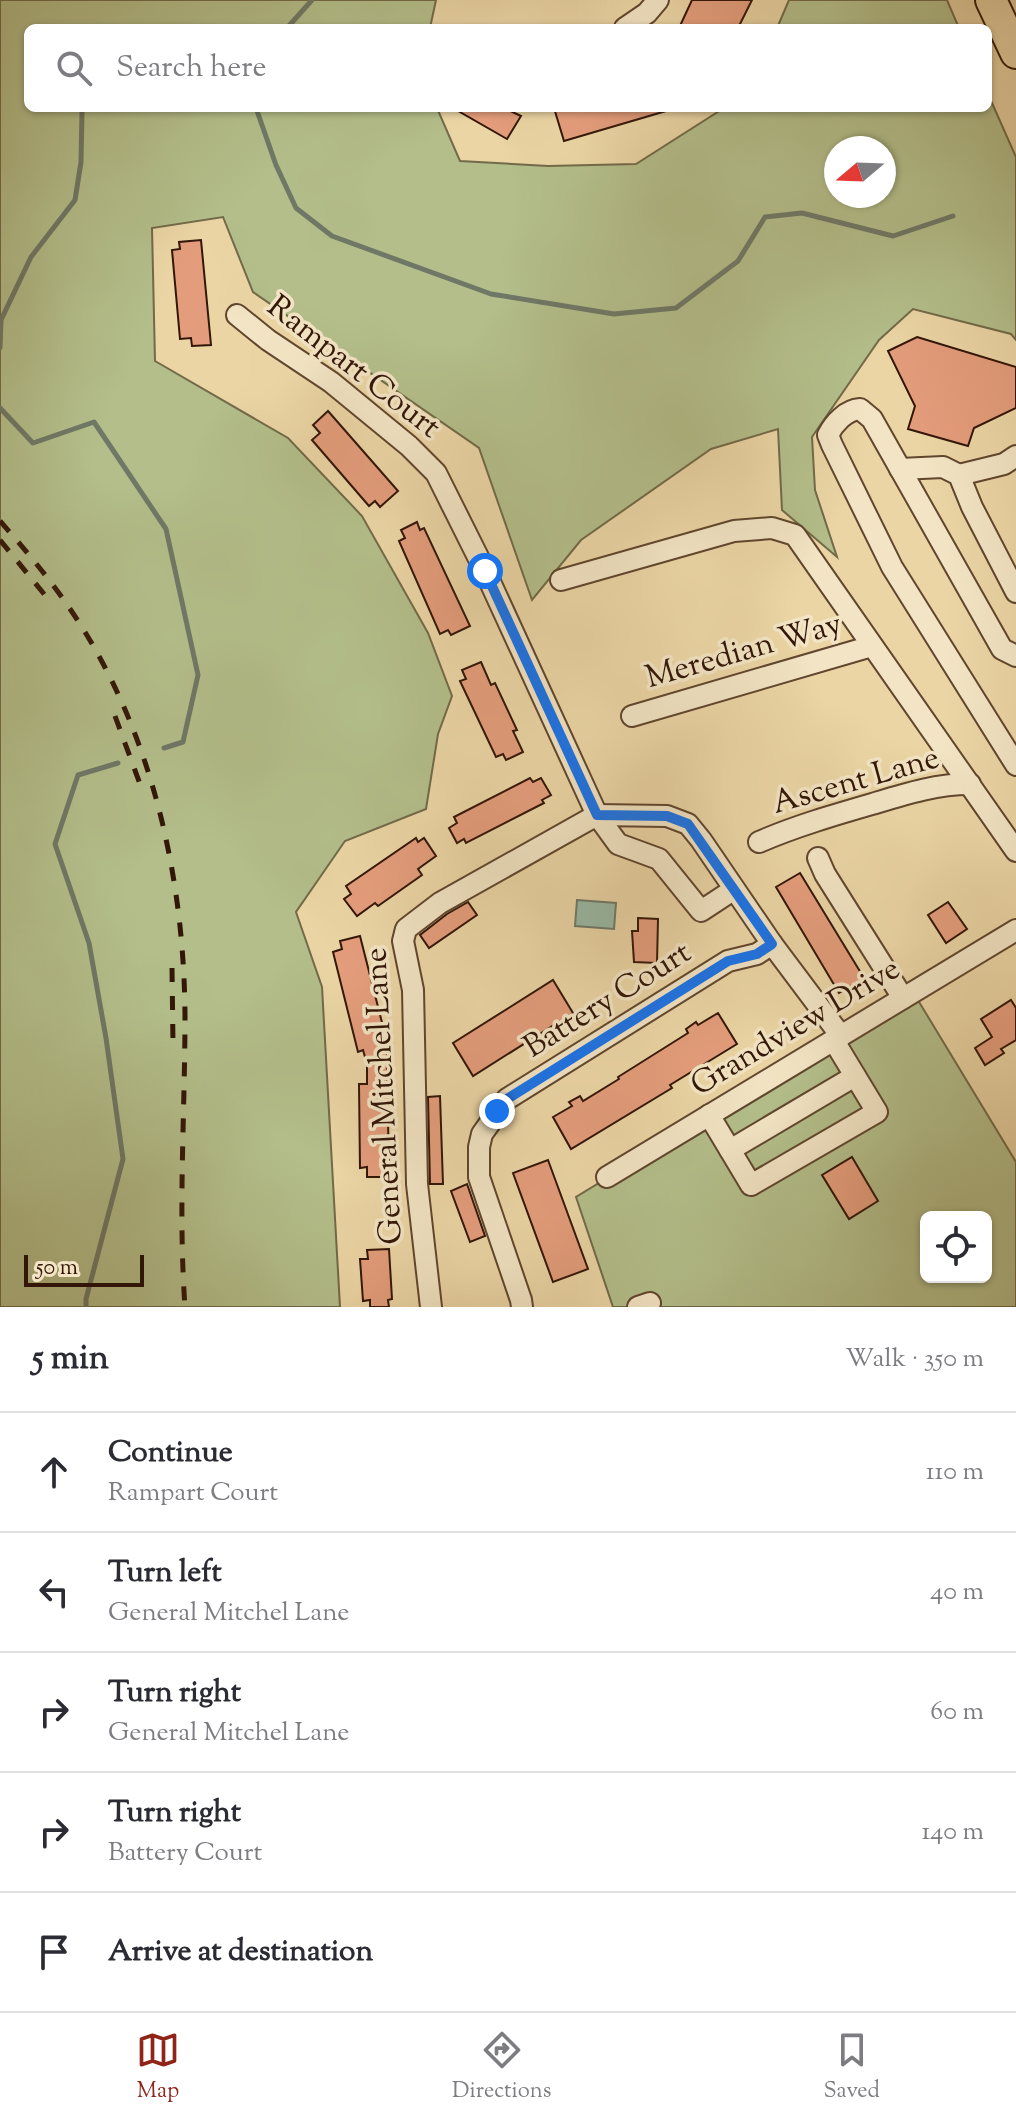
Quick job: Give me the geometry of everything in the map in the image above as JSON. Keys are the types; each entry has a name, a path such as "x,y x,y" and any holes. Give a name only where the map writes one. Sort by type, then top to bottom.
{"highway":[{"path":"991,0 1016,53"}],"street":[{"path":"631,24 647,13 658,0"},
{"name":"Rampart Court","path":"237,315 331,382 409,446 436,473 479,558 597,815 618,844 659,859 701,911 733,890"},
{"path":"1016,656 1002,649 872,419 860,409 852,410 833,425 828,435 832,445 892,567 1016,765"},
{"path":"900,469 943,467 959,475 1004,464 1016,456"},
{"path":"959,475 1016,592"},
{"path":"561,580 734,531 772,528 795,535 1016,851"},
{"name":"Meredian Way","path":"632,716 872,646"},
{"name":"Ascent Lane","path":"759,842 801,824 921,789 970,784"},
{"path":"597,815 667,816 688,824 837,1038 877,1112 751,1185 709,1115"},
{"name":"General Mitchel Lane","path":"431,1307 417,1184 413,990 403,941 406,929 440,903 597,815"},
{"path":"818,858 903,998"},
{"name":"Grandview Drive","path":"607,1177 1016,930"},
{"name":"Battery Court","path":"522,1307 479,1177 482,1134 497,1111 507,1099 728,961 757,954 772,944"},
{"path":"730,1150 855,1076"}],"green space":[{"path":"0,0 436,0 431,24 24,24 24,112 439,112 460,161 548,166 636,164 718,112 992,112 992,103 1016,157 1016,340 1011,334 913,309 879,340 812,437 815,490 837,557 782,510 778,429 711,449 581,540 532,600 479,448 253,292 223,217 152,228 155,361 288,438 362,516 428,633 452,696 438,734 426,809 345,841 296,912 322,987 340,1307 0,1307"},
{"path":"789,0 947,0 957,24 779,24"},
{"path":"913,992 1016,1162 1016,1307 613,1307 576,1197"}],"shaded area":[{"path":"577,900 616,903 614,929 575,926"}],"building":[{"path":"692,0 752,0 740,24 681,24"},
{"path":"460,112 512,112 521,116 507,139"},
{"path":"555,112 663,112 564,141"},
{"path":"201,240 211,345 192,346 191,338 180,339 172,250 180,249 179,242"},
{"path":"917,337 1016,367 1016,408 974,428 968,446 908,429 915,406 888,351"},
{"path":"328,411 398,491 380,507 375,501 369,506 312,440 320,433 313,425"},
{"path":"417,522 420,530 424,528 470,626 451,635 448,630 440,634 399,541 405,538 401,530"},
{"path":"481,662 491,685 495,683 517,730 513,731 523,752 506,760 503,754 496,757 460,681 466,679 462,670"},
{"path":"530,778 533,782 541,778 551,795 542,800 544,803 466,843 464,839 457,843 449,828 457,823 454,817"},
{"path":"416,838 418,842 424,838 436,856 418,869 422,875 378,906 375,903 357,916 344,899 351,894 346,886"},
{"path":"800,873 864,978 839,993 776,887"},
{"path":"468,902 477,915 429,948 420,935"},
{"path":"948,902 967,929 946,943 928,915"},
{"path":"638,918 658,919 657,963 634,962 632,931 638,931"},
{"path":"360,936 390,1054 387,1055 389,1177 367,1177 367,1167 360,1168 359,1084 367,1084 367,1064 363,1050 358,1052 333,952 342,949 340,941"},
{"path":"553,980 573,1013 473,1076 453,1043"},
{"path":"1011,1000 1016,1008 1016,1040 1001,1049 1004,1053 985,1065 975,1048 992,1037 981,1019"},
{"path":"718,1013 737,1044 670,1085 672,1088 571,1149 553,1117 572,1106 569,1102 580,1096 583,1101 688,1033 686,1029 696,1022 698,1025"},
{"path":"440,1096 443,1184 430,1184 428,1097"},
{"path":"852,1157 878,1201 849,1219 822,1175"},
{"path":"548,1160 588,1269 553,1282 513,1173"},
{"path":"467,1184 485,1236 470,1242 451,1191"},
{"path":"389,1249 392,1299 388,1300 389,1307 370,1307 370,1300 363,1301 360,1259 368,1259 367,1250"}],"waterway":[{"path":"291,24 312,0"},
{"path":"0,348 1,320 31,257 75,200 81,162 82,112"},
{"path":"257,112 276,165 296,208 332,236 491,294 614,314 676,308 738,261 765,217 802,213 893,236 953,216"},
{"path":"0,408 33,443 94,422 166,529 198,675 183,742 164,748"},
{"path":"86,1307 123,1159 89,943 55,844 78,775 118,763"}],"railway":[{"path":"0,521 60,595 104,666 145,761 159,810 178,912 183,964 182,1234 185,1307"},
{"path":"0,540 53,605"},
{"path":"115,716 140,784"},
{"path":"172,968 173,1044"}],"route":[{"path":"485,571 597,815 667,816 688,824 772,944 757,954 728,961 507,1099 497,1111"}]}
